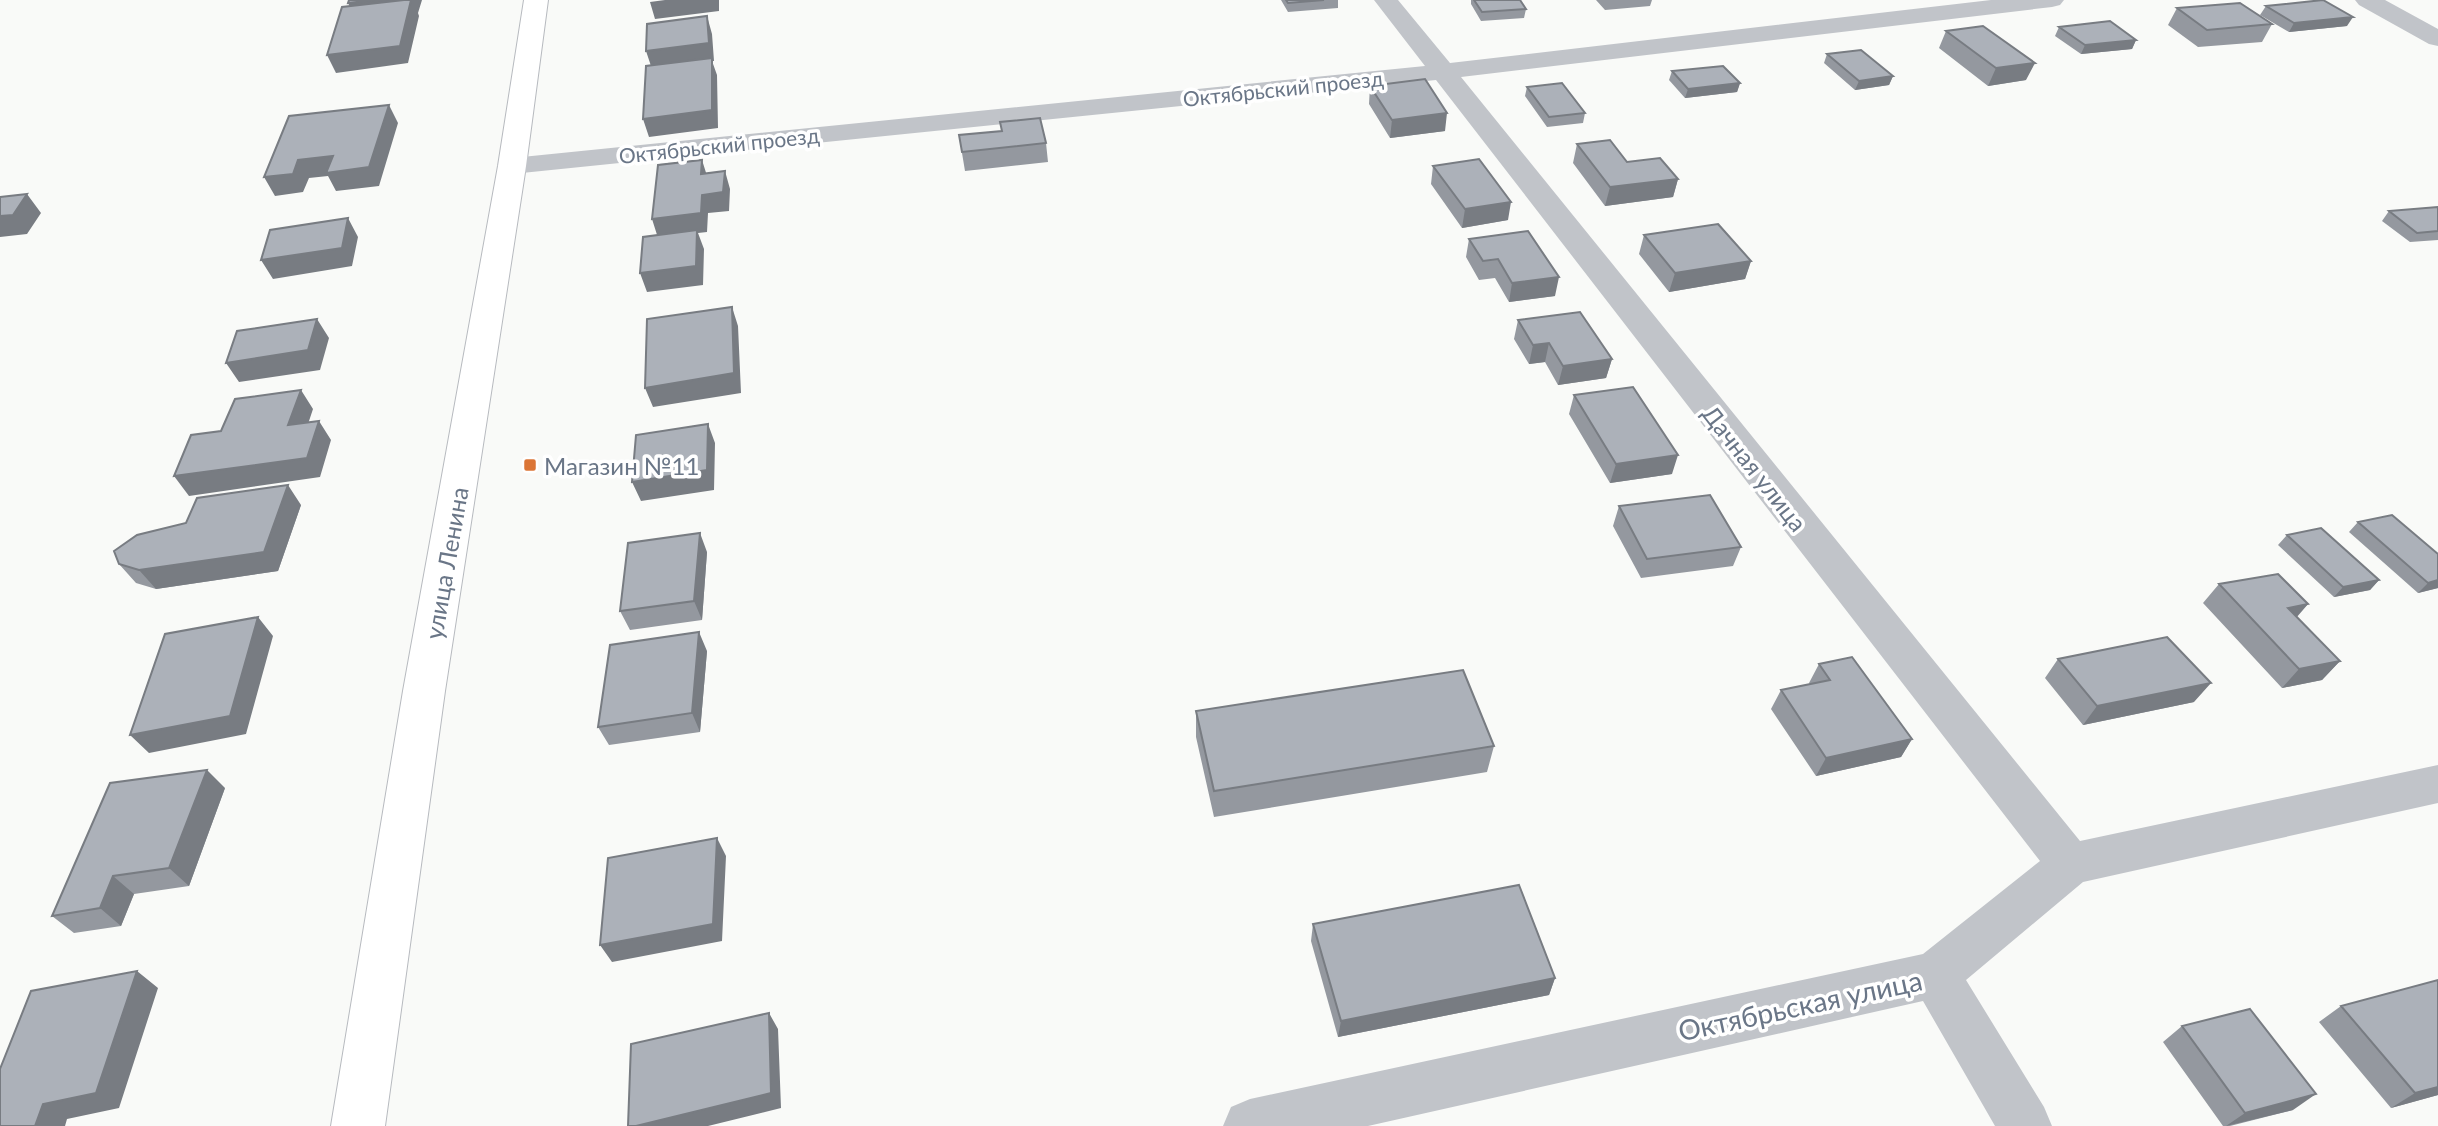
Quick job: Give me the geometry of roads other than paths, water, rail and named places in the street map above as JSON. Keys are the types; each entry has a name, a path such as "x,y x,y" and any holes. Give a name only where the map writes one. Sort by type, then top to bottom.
{"main road":[{"name":"улица Ленина","path":"358,1126 426,677 512,166 536,0"}],"street":[{"name":"Дачная улица","path":"1386,0 2070,864"},
{"name":"Октябрьский проезд","path":"512,166 1441,72 2052,0"},
{"path":"2367,0 2438,39"},
{"name":"Октябрьская улица","path":"1250,1126 1935,975 2070,864 2438,784"},
{"path":"1935,975 2025,1126"}],"place":[{"name":"Магазин №11","path":"530,465"}]}
